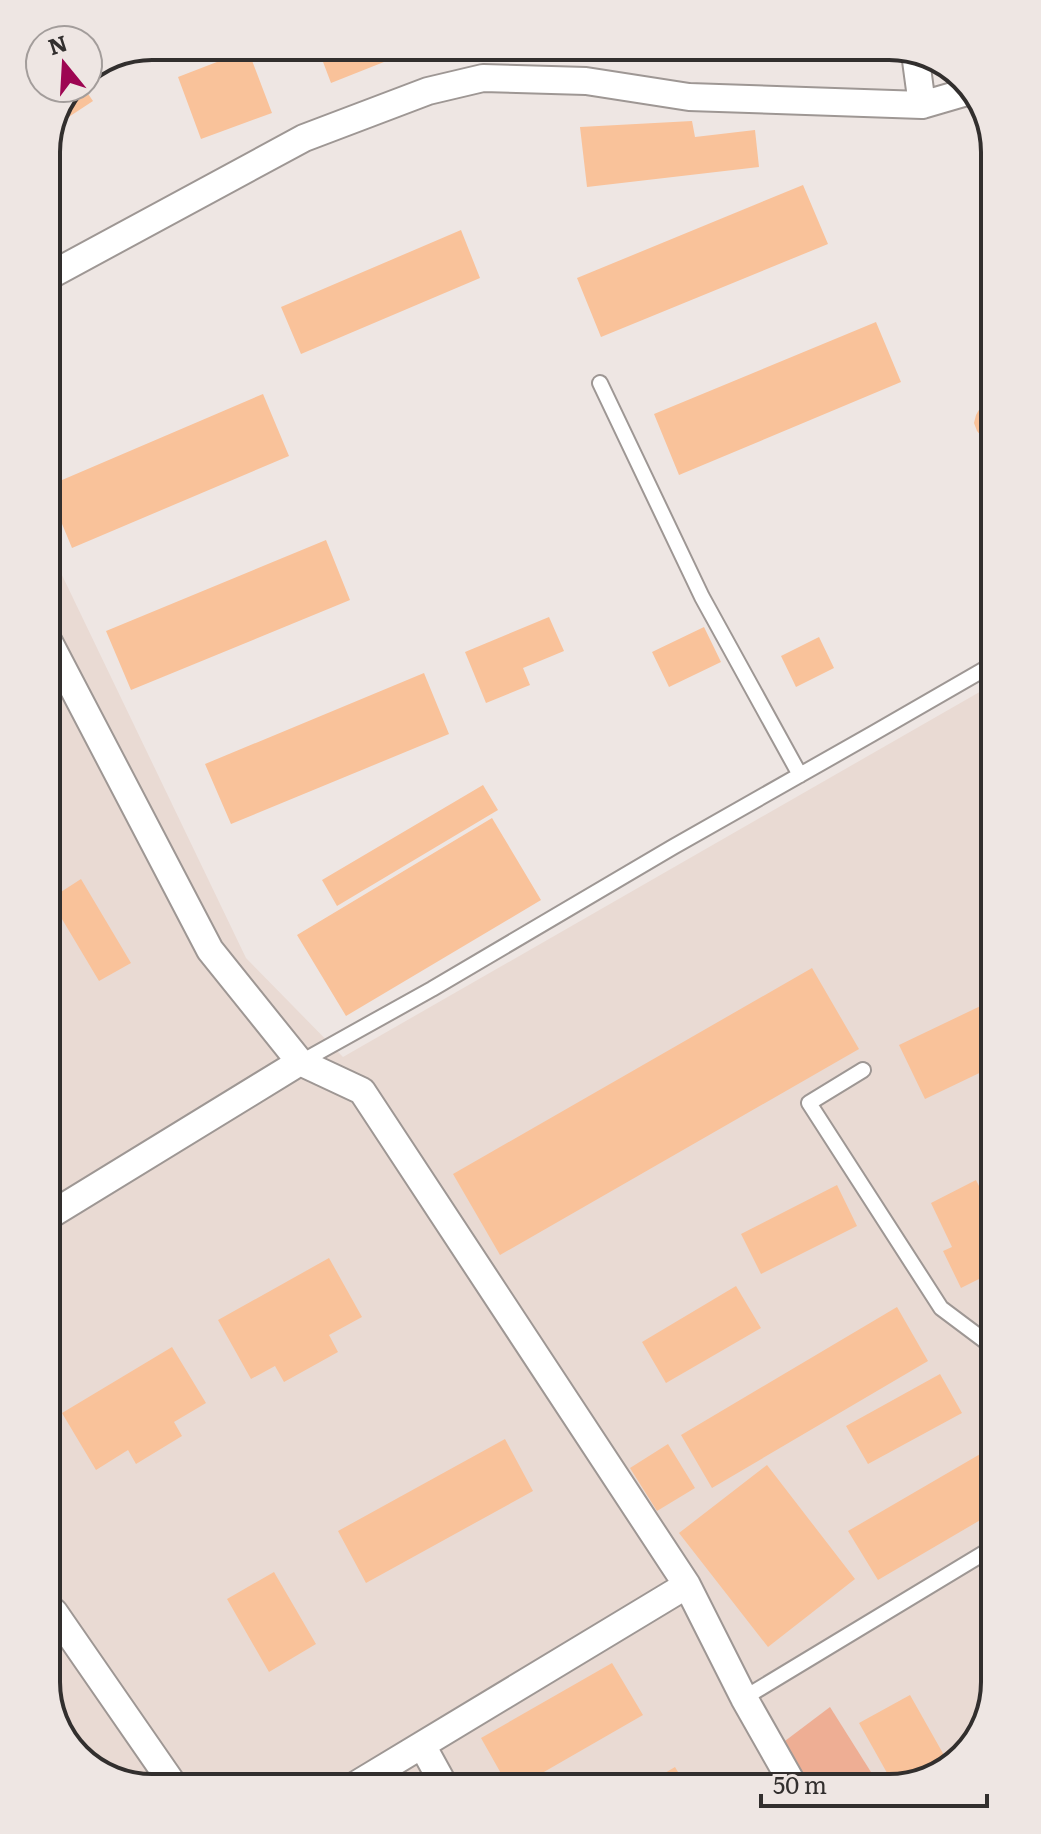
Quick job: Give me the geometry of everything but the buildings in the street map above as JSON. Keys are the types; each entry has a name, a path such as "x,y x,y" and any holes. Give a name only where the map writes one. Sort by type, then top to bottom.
{"street":[{"path":"917,64 922,105"},
{"path":"60,270 304,138 428,91 483,78 586,81 689,97 922,105 960,94"},
{"path":"60,663 210,950 300,1062 362,1091 687,1585 744,1698 787,1774"},
{"path":"60,1209 300,1062"},
{"path":"374,1774 687,1585"},
{"path":"60,1621 166,1774"},
{"path":"422,1745 438,1774"}],"lane":[{"path":"600,383 702,597 800,775"},
{"path":"300,1062 981,671"},
{"path":"863,1070 809,1103 941,1308 981,1338"},
{"path":"744,1698 981,1555"}],"shaded area":[{"path":"60,571 246,958 343,1057 981,691 981,1682 974,1717 950,1751 930,1765 889,1774 146,1774 111,1765 83,1743 69,1723 60,1682"},
{"path":"830,1707 872,1774 787,1774 773,1750"}]}
